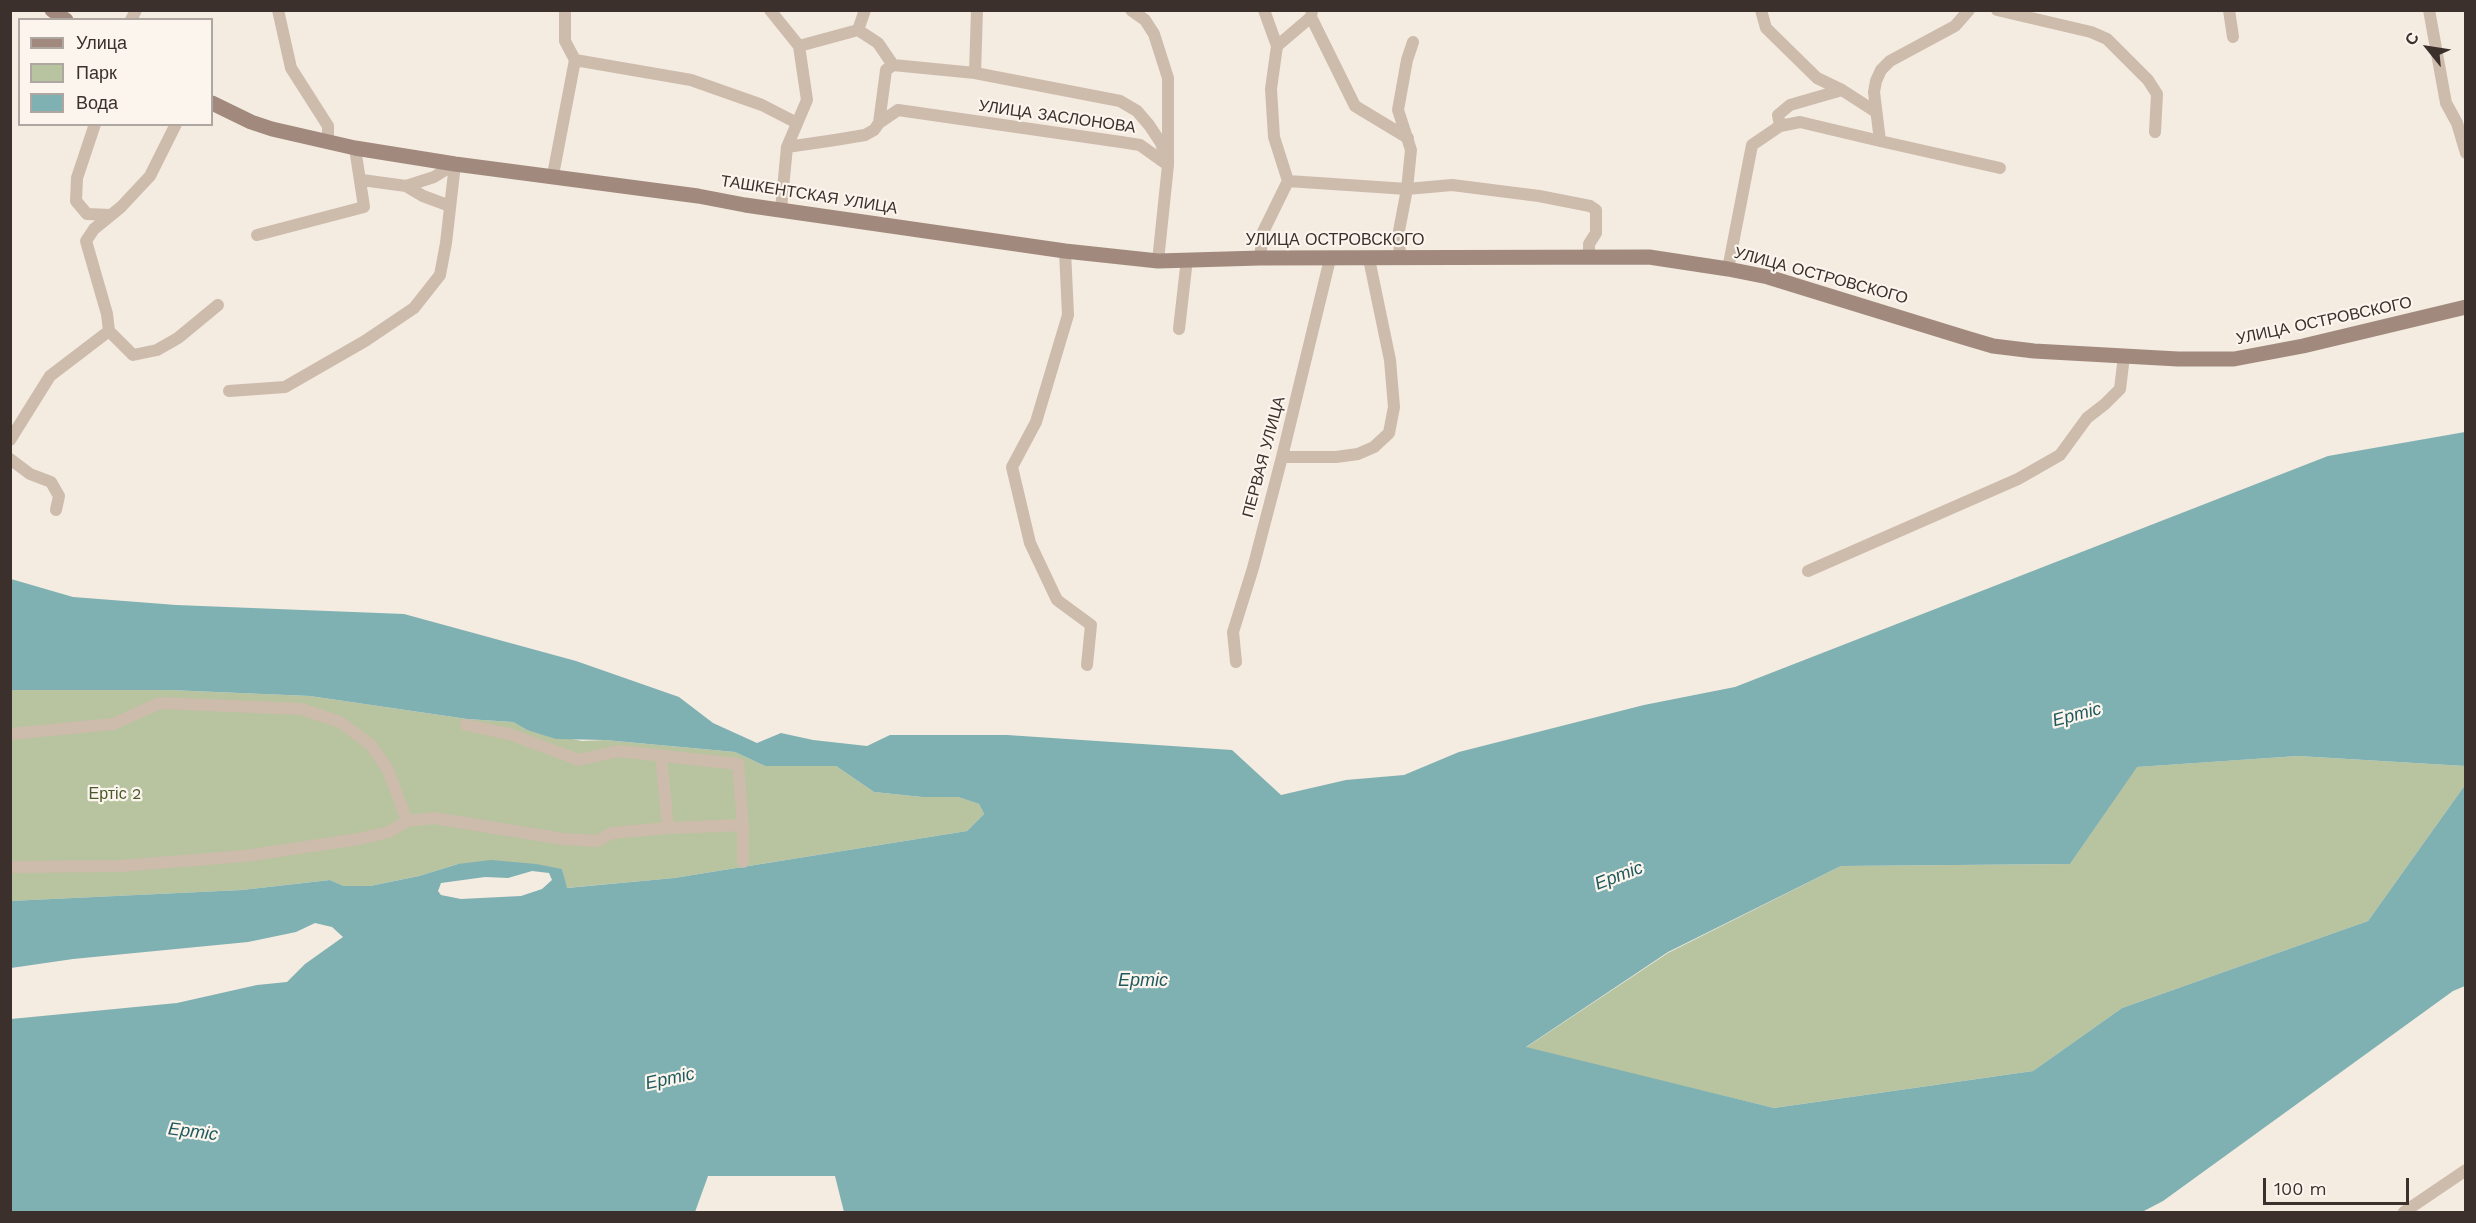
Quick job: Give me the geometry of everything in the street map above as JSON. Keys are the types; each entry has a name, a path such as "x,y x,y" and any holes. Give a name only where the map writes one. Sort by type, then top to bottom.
{"main road":[{"name":"ТАШКЕНТСКАЯ УЛИЦА","path":"213,104 272,129 355,148 455,164 554,175 1065,251 1158,261"},
{"name":"УЛИЦА ОСТРОВСКОГО","path":"1158,261 1260,258 1649,257 1728,268 1768,277 1993,346 2034,351 2124,356 2234,359 2302,346 2466,307"}],"street":[{"path":"278,10 291,69 327,126 328,141"},
{"path":"554,175 575,60 565,41 565,10"},
{"path":"770,10 799,46 807,99 788,147 781,209"},
{"path":"858,30 866,10"},
{"path":"975,73 976,10"},
{"path":"1131,10 1145,20 1154,34 1168,78 1168,165 1158,261"},
{"path":"1260,258 1263,232 1288,181 1274,137 1270,89 1277,46 1263,10"},
{"path":"1761,10 1766,28 1817,78 1842,90 1876,112"},
{"path":"1880,141 1874,92 1881,70 1890,61 1955,26 1969,10"},
{"path":"1997,10 2107,39 2148,80 2157,94 2155,132"},
{"path":"2229,10 2233,37"},
{"path":"2429,10 2446,103 2457,123 2466,153"},
{"path":"1277,46 1311,14 1355,106 1408,138"},
{"path":"799,46 858,30 878,43 893,65 886,70 879,123"},
{"path":"1400,258 1399,231 1407,189 1410,150 1398,110 1407,60 1413,42"},
{"path":"575,60 691,80 762,105 797,123"},
{"name":"УЛИЦА ЗАСЛОНОВА","path":"893,65 975,73 1120,101 1137,111 1149,125 1161,143 1168,165"},
{"path":"1780,126 1778,116 1790,105 1842,90"},
{"name":"УЛИЦА ЗАСЛОНОВА","path":"788,147 865,135 898,110 1140,145 1168,165"},
{"path":"1728,268 1752,145 1780,126 1800,122 2000,168"},
{"path":"94,126 77,178 75,201 87,214 111,215"},
{"path":"175,126 150,176 94,229 86,241 107,314 109,330 133,355 157,350 178,338 218,305"},
{"path":"257,235 364,207 362,180 355,148"},
{"path":"406,186 434,177 455,164"},
{"path":"229,391 285,387 365,341 414,308 440,275 455,164"},
{"path":"362,180 406,186 423,196 450,206"},
{"path":"1288,181 1407,189 1452,185 1539,196 1590,206 1596,210 1596,233 1589,244 1589,258"},
{"path":"1065,251 1068,315 1036,422 1012,467 1030,543 1057,600 1091,625 1087,665"},
{"path":"1179,329 1187,259"},
{"name":"ПЕРВАЯ УЛИЦА","path":"1236,662 1233,632 1253,568 1282,457 1330,259"},
{"path":"1282,457 1336,457 1358,454 1374,447 1389,432 1394,407 1390,360 1368,259"},
{"path":"10,440 50,376 109,330"},
{"path":"1808,571 2018,479 2060,454 2087,418 2120,389 2124,356"},
{"path":"10,459 30,474 51,482 59,496 56,510"},
{"path":"10,734 113,724 160,703 301,709 340,723 371,745 388,770 407,821"},
{"path":"466,725 509,734 579,760 618,751 738,764 743,862"},
{"path":"661,754 668,828"},
{"path":"10,867 119,866 245,856 358,839 389,832 407,821 434,818 563,839 597,841 612,833 742,825"},
{"path":"2404,1212 2466,1170"}],"green space":[{"name":"Ертіс 2","path":"10,690 169,690 310,696 467,719 513,722 527,730 582,741 605,740 735,752 765,766 836,766 874,792 922,797 958,797 979,804 984,814 967,831 674,878 566,888 562,869 458,864 419,876 370,886 342,886 330,880 242,890 11,901"},
{"path":"2298,756 2465,766 2465,785 2368,921 2122,1008 2033,1071 1774,1108 1525,1048 1668,953 1841,866 2070,864 2136,767"}],"water":[{"name":"Ертіс","path":"2465,432 2465,766 2298,756 2137,767 2070,864 1841,866 1668,952 1526,1047 1774,1108 2033,1071 2122,1008 2368,921 2465,785 2465,986 2453,991 2163,1201 2142,1212 844,1212 835,1176 708,1176 695,1212 11,1212 11,1019 177,1003 257,985 287,982 305,964 343,937 332,927 315,923 296,932 248,942 73,959 11,968 10,901 242,890 330,880 343,886 370,886 419,876 458,864 491,860 562,869 567,888 674,878 967,831 984,814 979,804 958,797 922,797 874,792 836,766 765,766 735,752 605,740 556,739 527,730 513,722 467,719 310,696 169,690 11,690 11,579 73,597 176,605 404,614 576,661 679,697 713,723 757,743 781,733 813,740 867,746 890,735 1007,735 1232,750 1281,795 1346,780 1404,775 1459,752 1644,705 1735,687 2328,456","holes":["532,871 549,873 552,880 542,889 521,896 461,899 441,895 438,891 441,883 485,877 508,878"]}]}
